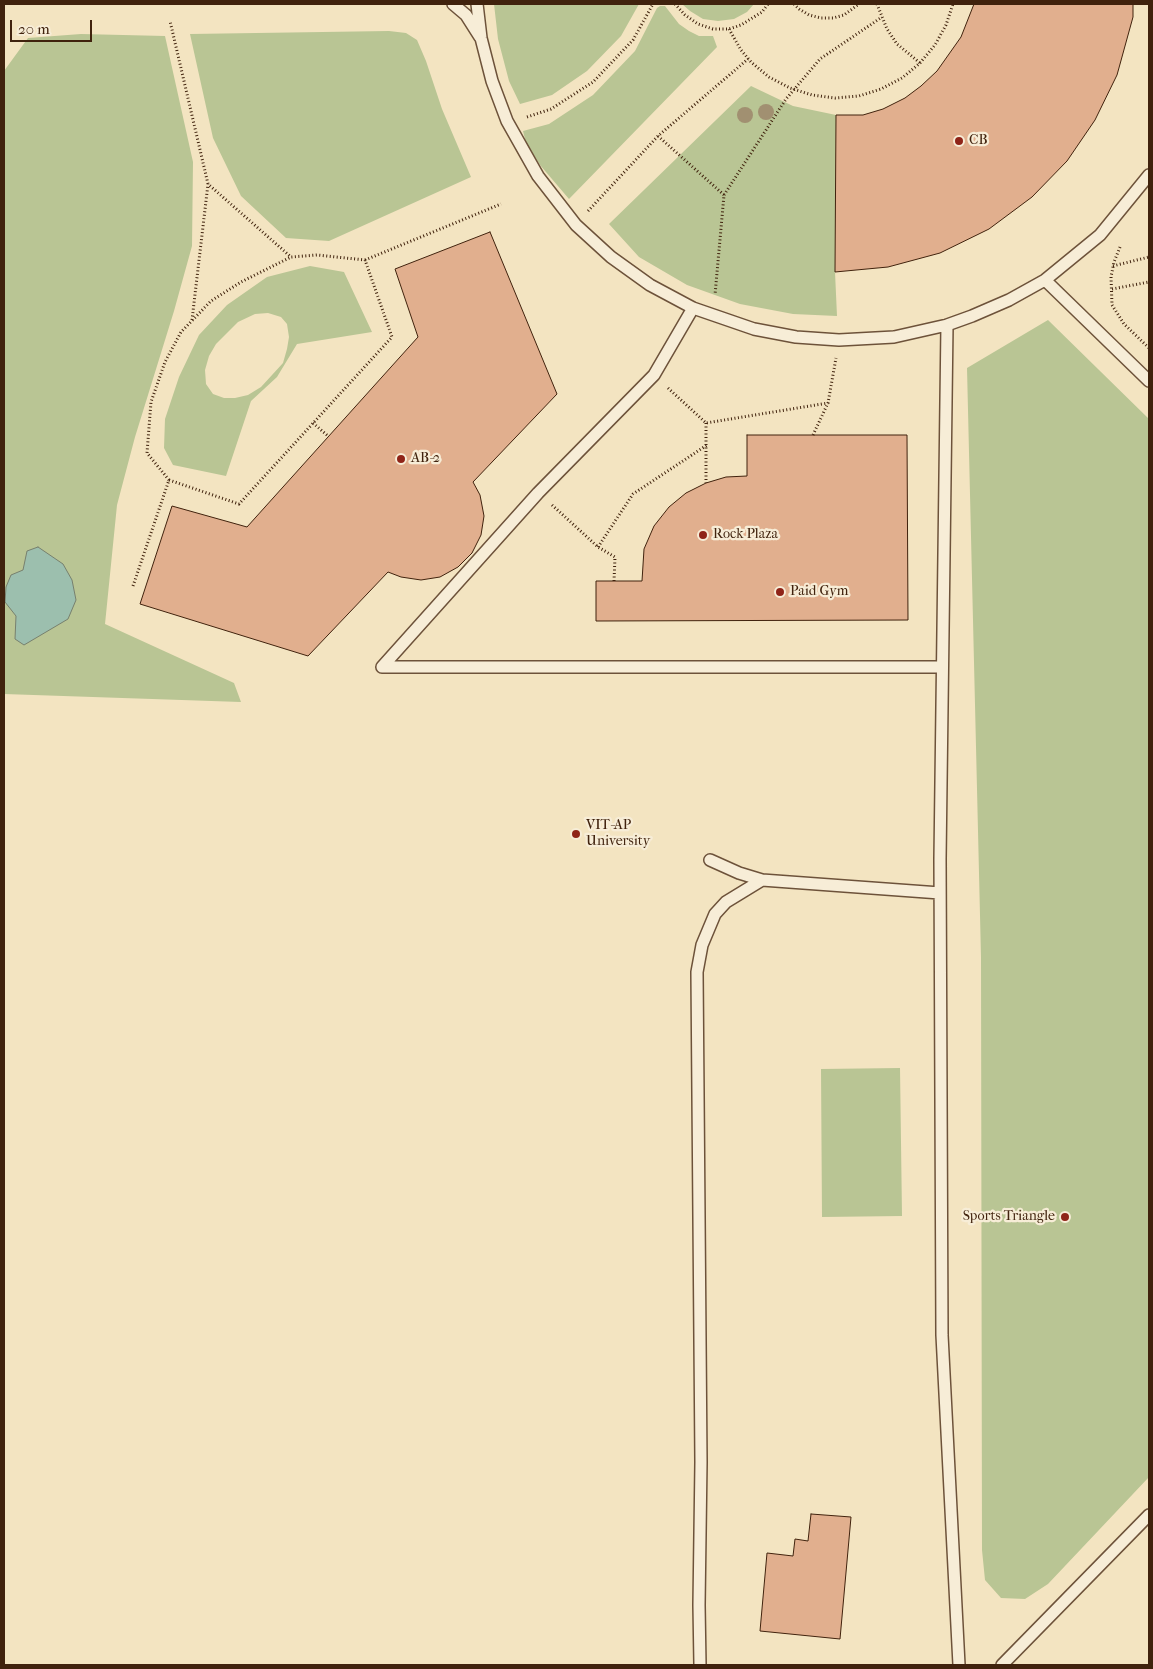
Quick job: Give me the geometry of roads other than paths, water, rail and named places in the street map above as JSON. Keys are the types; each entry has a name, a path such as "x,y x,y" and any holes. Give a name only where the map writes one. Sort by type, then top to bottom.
{"lane":[{"path":"453,4 466,15 481,38"},
{"path":"477,4 481,38 492,81 507,121 538,176 576,225 611,258 642,280 693,308 754,329 796,337 840,340 894,337 947,325 972,316 1009,300 1045,280 1100,235 1149,175"},
{"path":"1045,280 1149,381"},
{"path":"693,308 654,376 538,493 382,667 942,667"},
{"path":"947,325 940,894 942,1335 959,1665"},
{"path":"710,860 739,873 762,880 940,894"},
{"path":"700,1665 701,1462 697,972 702,945 715,914 726,902 762,880"},
{"path":"1002,1665 1149,1515"}],"place":[{"name":"CB","path":"959,141"},
{"name":"AB-2","path":"401,459"},
{"name":"Rock Plaza","path":"703,535"},
{"name":"Paid Gym","path":"780,592"},
{"name":"VIT-AP University","path":"576,834"},
{"name":"Sports Triangle","path":"1065,1217"}]}
